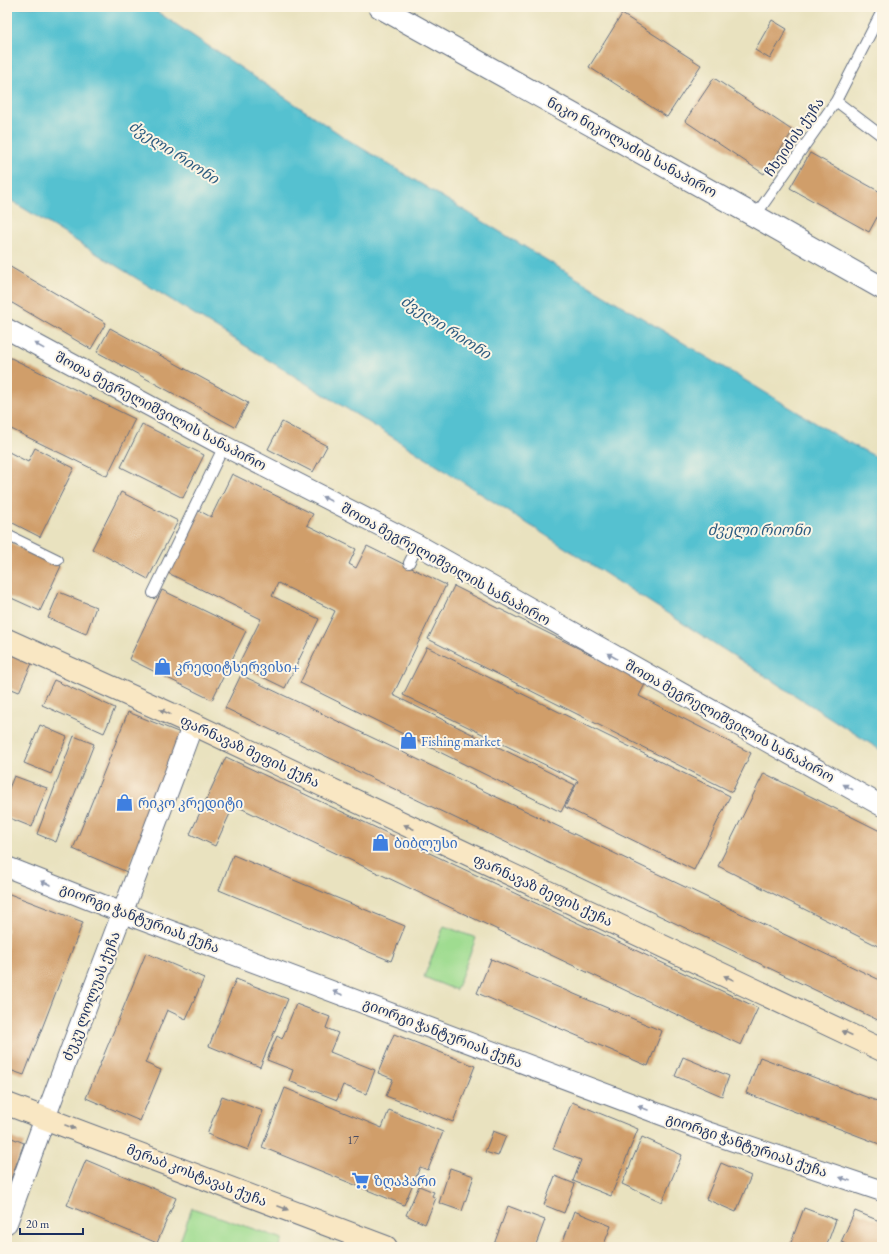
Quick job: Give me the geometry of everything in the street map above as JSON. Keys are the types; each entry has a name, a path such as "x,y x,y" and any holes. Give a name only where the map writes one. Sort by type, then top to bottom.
{"main road":[{"name":"ფარნავაზ მეფის ქუჩა","path":"7,640 193,724 882,1050"},
{"name":"მერაბ კოსტავას ქუჩა","path":"7,1104 386,1247"}],"street":[{"name":"ნიკო ნიკოლაძის სანაპირო","path":"380,7 882,288"},
{"name":"შოთა მეგრელიშვილის სანაპირო","path":"7,329 224,446 418,545 882,806"},
{"name":"ძუკუ ლოლუას ქუჩა","path":"7,1223 44,1118 123,913 193,724"},
{"name":"გიორგი ჭანტურიას ქუჩა","path":"7,867 123,913 710,1133 882,1191"}],"lane":[{"path":"836,101 882,11"},
{"name":"ჩხეიძის ქუჩა","path":"755,216 836,101 882,136"},
{"path":"153,593 224,446"},
{"path":"7,535 58,560"},
{"path":"409,563 418,545"}],"green space":[{"path":"444,926 476,938 456,990 424,977"},
{"path":"192,1208 283,1239 280,1247 178,1247"}],"water":[{"name":"ძველი რიონი","path":"7,7 150,7 350,141 842,439 882,460 882,751 394,438 7,198"}],"building":[{"path":"622,14 701,65 667,117 589,67"},
{"path":"772,20 787,29 770,59 755,50"},
{"path":"714,78 793,131 764,174 685,121"},
{"path":"810,153 882,193 882,208 869,232 790,188"},
{"path":"7,265 106,323 91,349 7,300"},
{"path":"110,328 248,403 235,427 97,352"},
{"path":"7,356 135,419 107,476 7,427"},
{"path":"282,422 327,446 313,472 268,449"},
{"path":"142,424 204,455 183,498 121,467"},
{"path":"35,448 74,468 40,537 7,520 7,451 28,462"},
{"path":"232,474 313,514 307,525 356,549 349,564 356,568 367,546 446,585 393,695 575,785 561,812 300,683 335,611 278,583 272,596 319,619 285,688 238,665 261,619 166,572 196,509 211,517"},
{"path":"121,492 178,521 148,579 92,549"},
{"path":"7,541 61,566 40,611 7,596"},
{"path":"454,586 646,682 639,696 751,753 732,792 428,639"},
{"path":"162,590 246,631 212,700 129,659"},
{"path":"59,592 96,607 86,634 48,618"},
{"path":"427,647 730,796 694,870 565,807 578,781 403,695"},
{"path":"14,652 33,661 19,692 7,687 7,667"},
{"path":"241,675 882,981 882,1022 225,708"},
{"path":"54,680 115,708 104,733 42,705"},
{"path":"128,712 183,734 127,872 73,849"},
{"path":"40,725 67,737 51,774 24,763"},
{"path":"74,736 94,744 56,842 37,834"},
{"path":"226,757 758,1008 741,1045 234,805 215,846 190,834"},
{"path":"764,773 882,832 882,948 718,866"},
{"path":"14,776 47,788 32,827 7,817 7,793"},
{"path":"233,855 405,926 391,961 219,890"},
{"path":"7,893 83,922 24,1075 7,1069"},
{"path":"146,953 204,978 186,1019 167,1010 145,1063 161,1070 140,1121 86,1098"},
{"path":"491,959 662,1031 648,1066 477,993"},
{"path":"236,979 288,999 260,1067 209,1046"},
{"path":"296,1004 330,1017 326,1028 338,1033 330,1052 375,1070 366,1094 343,1085 337,1100 289,1081 293,1070 267,1060 277,1036 282,1039"},
{"path":"394,1034 475,1066 453,1122 386,1096 393,1079 378,1073"},
{"path":"683,1057 729,1076 722,1096 675,1076"},
{"path":"760,1057 882,1103 882,1145 746,1093"},
{"path":"285,1088 382,1128 389,1110 443,1132 428,1170 420,1167 404,1205 262,1147"},
{"path":"222,1096 263,1111 248,1150 207,1134"},
{"path":"572,1102 638,1129 611,1196 573,1181 581,1160 553,1149"},
{"path":"493,1131 506,1136 498,1156 485,1152"},
{"path":"7,1136 24,1143 7,1190"},
{"path":"642,1137 682,1155 662,1202 622,1184"},
{"path":"86,1160 176,1198 157,1243 67,1205"},
{"path":"721,1163 751,1176 736,1212 706,1199"},
{"path":"450,1168 474,1176 462,1211 439,1203"},
{"path":"555,1176 575,1184 564,1213 544,1205"},
{"path":"419,1186 434,1192 432,1196 436,1198 425,1224 406,1215"},
{"path":"508,1206 545,1220 535,1247 493,1247"},
{"path":"804,1208 836,1220 826,1247 796,1247 790,1245"},
{"path":"574,1211 611,1226 603,1247 561,1247"},
{"path":"855,1211 882,1222 882,1247 853,1247 841,1242"}],"place":[{"name":"კრედიტსერვისი+","path":"162,667"},
{"name":"Fishing market","path":"408,741"},
{"name":"რიკო კრედიტი","path":"125,803"},
{"name":"ბიბლუსი","path":"381,843"},
{"name":"ზღაპარი","path":"361,1181"}]}
